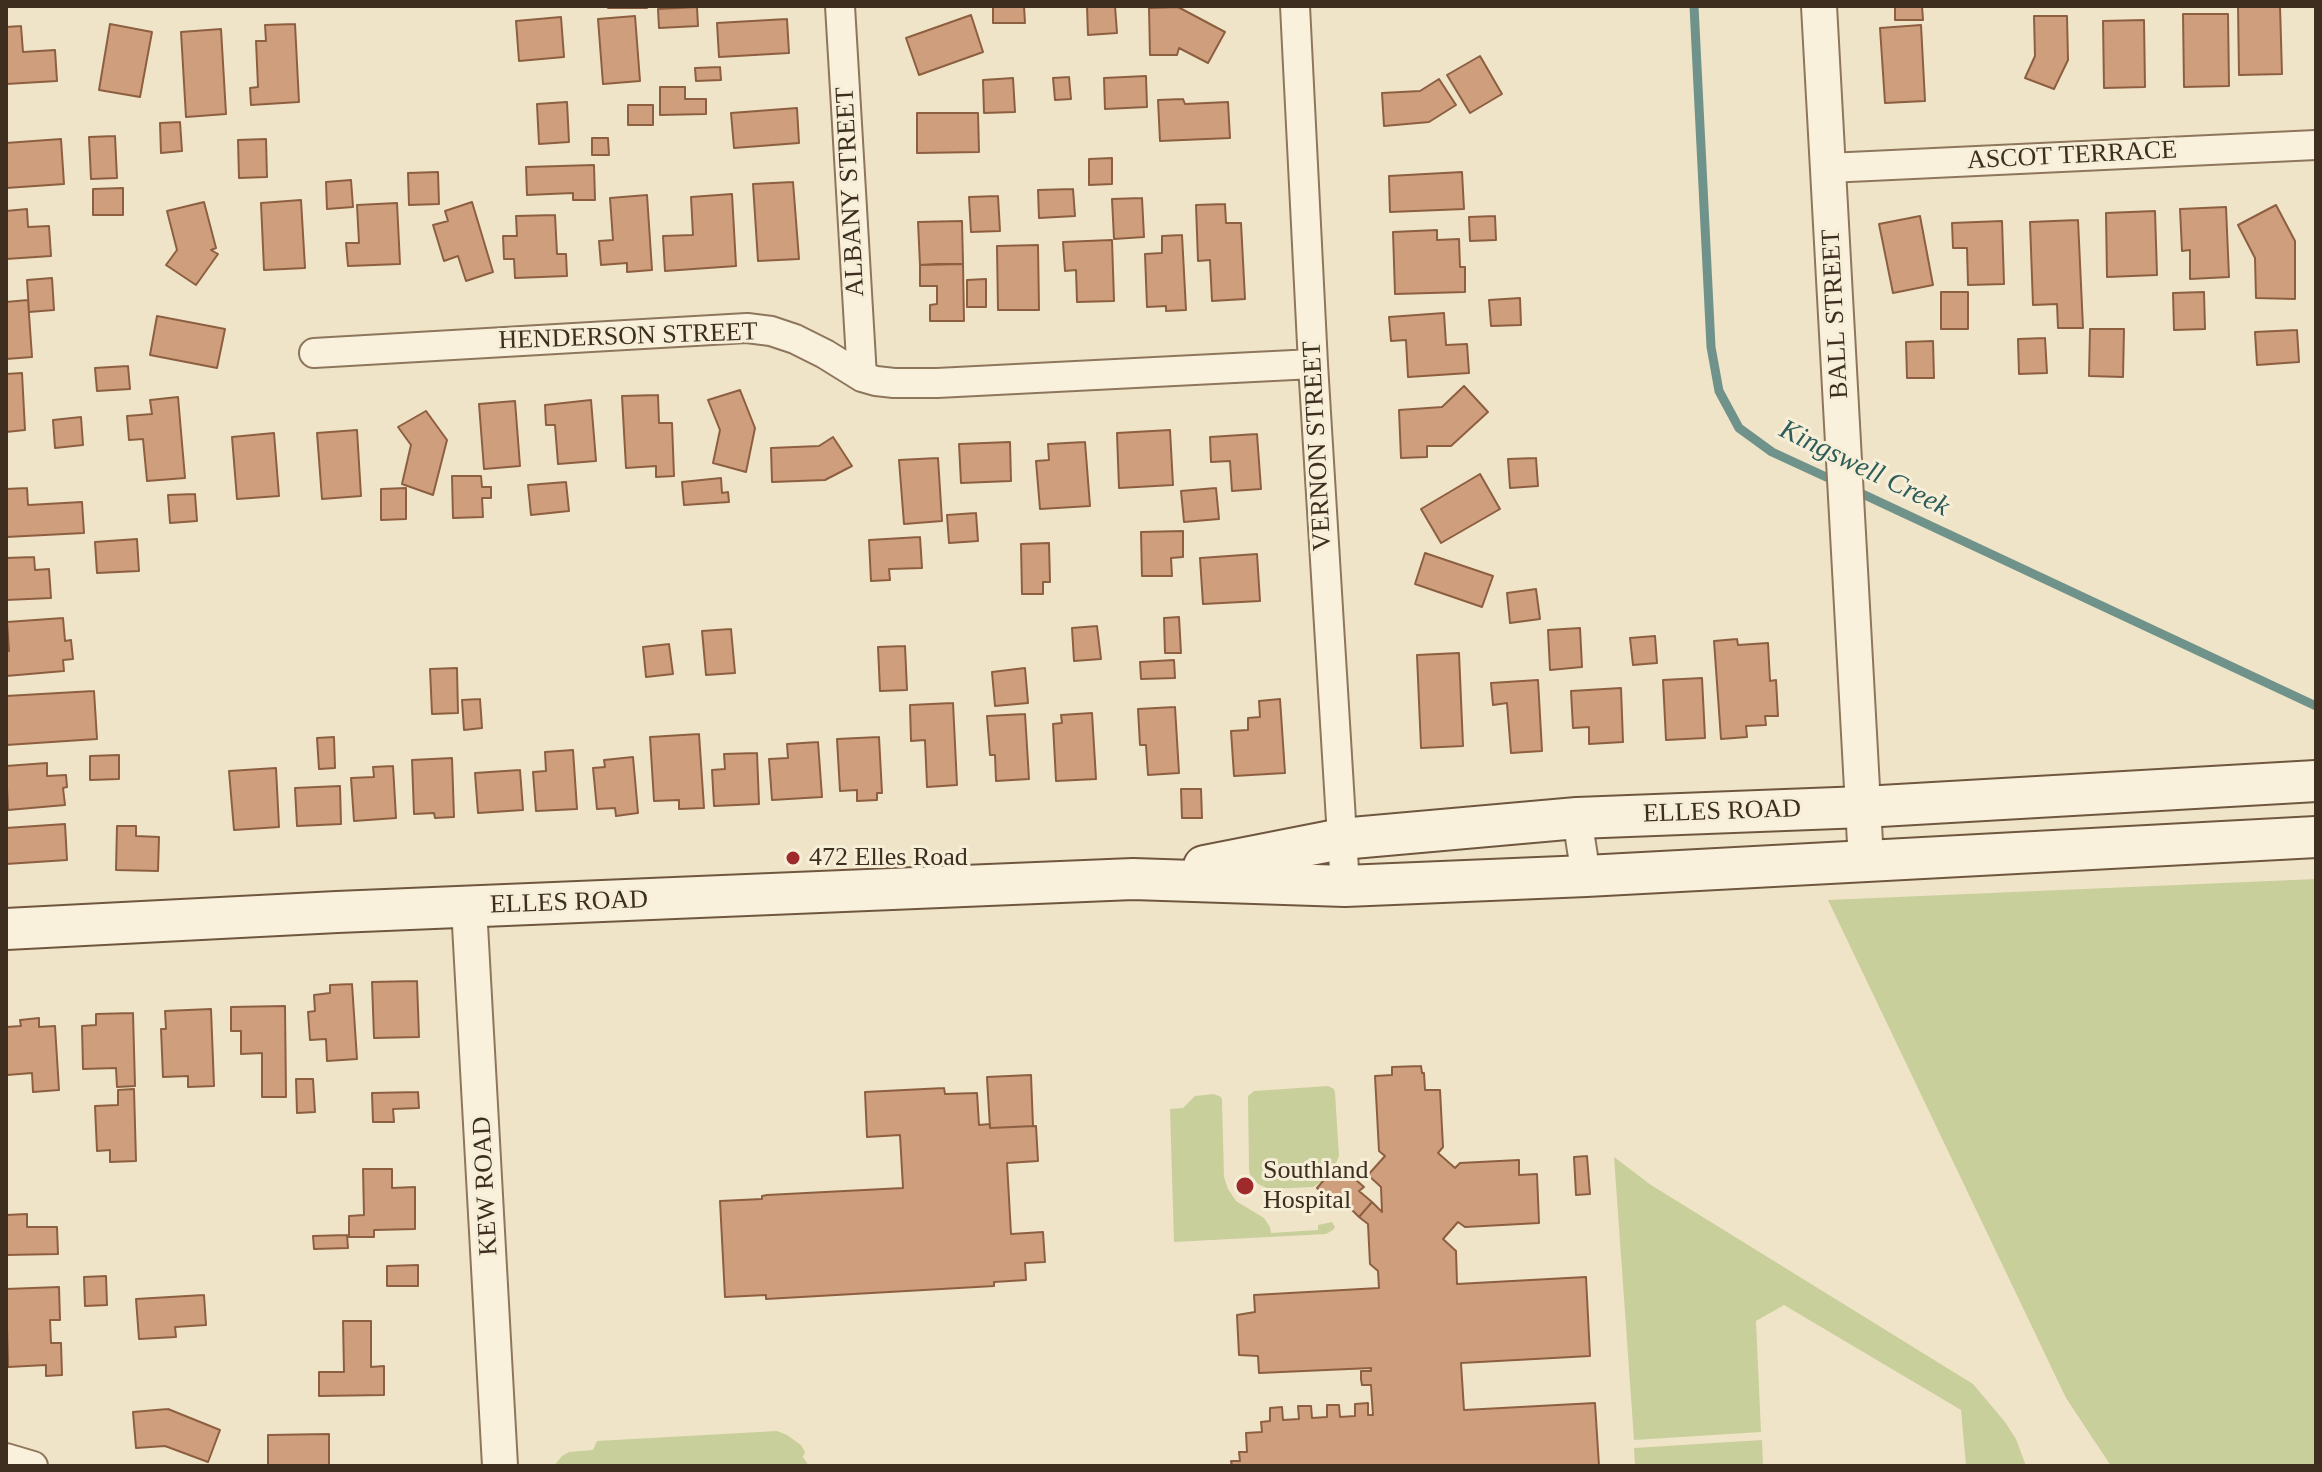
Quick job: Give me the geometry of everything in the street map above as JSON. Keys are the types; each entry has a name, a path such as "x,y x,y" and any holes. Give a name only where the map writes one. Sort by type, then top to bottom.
{"main road":[{"name":"ELLES ROAD","path":"1133,879 1341,839 1577,818 1863,807 2316,781"},
{"name":"ELLES ROAD","path":"6,929 1133,879 1345,886 2316,837"}],"street":[{"name":"ALBANY STREET","path":"840,6 862,377"},
{"name":"VERNON STREET","path":"1295,6 1345,886"},
{"name":"BALL STREET","path":"1819,6 1866,861"},
{"name":"ASCOT TERRACE","path":"1828,168 2316,145"},
{"name":"HENDERSON STREET","path":"314,353 747,328 771,331 795,339 862,377 894,383 1313,364"},
{"path":"1577,818 1586,876"},
{"name":"KEW ROAD","path":"469,907 500,1466"},
{"path":"6,1458 33,1466"}],"green space":[{"path":"2316,879 2316,1466 2111,1466 2066,1398 1828,900"},
{"path":"1328,1086 1335,1093 1339,1156 1333,1170 1313,1187 1269,1189 1258,1184 1249,1169 1248,1096 1254,1091"},
{"path":"1214,1094 1222,1100 1224,1177 1236,1201 1264,1218 1271,1233 1318,1230 1318,1225 1332,1222 1333,1230 1326,1234 1174,1242 1170,1109 1183,1108 1195,1096"},
{"path":"1614,1157 1651,1185 1973,1384 2016,1439 2026,1466 1966,1466 1961,1410 1784,1305 1756,1321 1761,1432 1634,1440"},
{"path":"777,1431 801,1445 805,1452 803,1457 809,1466 554,1466 569,1452 593,1450 597,1441"},
{"path":"1762,1440 1763,1466 1635,1466 1634,1448"}],"building":[{"path":"647,6 647,8 608,8"},
{"path":"993,6 1024,6 1025,23 993,23"},
{"path":"1087,6 1115,6 1117,33 1088,35"},
{"path":"1895,6 1922,6 1923,20 1895,20"},
{"path":"2238,6 2280,6 2282,74 2239,75"},
{"path":"697,7 698,26 659,28 658,9"},
{"path":"1178,7 1225,32 1208,63 1179,48 1177,55 1150,55 1149,8"},
{"path":"2183,14 2228,14 2229,86 2184,87"},
{"path":"971,15 983,52 919,75 906,38"},
{"path":"635,16 640,81 603,84 598,19"},
{"path":"2034,16 2067,16 2068,60 2054,89 2025,78 2035,56"},
{"path":"561,17 564,57 519,61 516,21"},
{"path":"787,19 789,53 719,57 717,23"},
{"path":"2144,20 2145,87 2104,88 2103,21"},
{"path":"110,24 152,32 140,97 99,90"},
{"path":"295,24 299,102 251,105 250,88 258,87 256,41 266,41 265,25"},
{"path":"1921,25 1925,101 1885,103 1880,28"},
{"path":"21,26 23,52 55,50 57,81 6,84 6,27"},
{"path":"221,29 226,114 186,117 181,32"},
{"path":"1480,56 1502,94 1470,113 1447,75"},
{"path":"720,67 721,80 696,81 695,68"},
{"path":"1146,76 1147,107 1105,109 1104,78"},
{"path":"1069,77 1071,99 1055,100 1053,78"},
{"path":"1013,78 1015,112 984,113 983,80"},
{"path":"1439,79 1456,105 1429,122 1384,126 1382,93 1420,91"},
{"path":"660,87 685,87 685,99 706,99 706,114 660,115"},
{"path":"1183,99 1185,104 1228,102 1230,138 1160,141 1158,100"},
{"path":"567,102 569,142 539,144 537,104"},
{"path":"628,105 653,105 653,125 628,125"},
{"path":"797,108 799,143 734,148 731,113"},
{"path":"917,113 978,113 979,152 917,153"},
{"path":"180,122 182,151 161,153 160,123"},
{"path":"115,136 117,178 91,179 89,137"},
{"path":"592,138 608,138 609,155 592,155"},
{"path":"61,139 64,184 6,188 6,143"},
{"path":"266,139 267,177 239,178 238,140"},
{"path":"1112,158 1112,184 1089,185 1089,159"},
{"path":"594,165 595,200 573,200 573,193 527,195 526,167"},
{"path":"438,172 439,204 409,205 408,173"},
{"path":"1462,172 1464,209 1390,212 1389,176"},
{"path":"351,180 353,207 327,209 326,182"},
{"path":"793,182 799,259 758,261 753,184"},
{"path":"123,188 123,215 93,215 93,189"},
{"path":"1073,189 1075,216 1039,218 1038,190"},
{"path":"732,194 736,266 665,271 663,236 693,235 691,197"},
{"path":"647,195 652,270 627,272 627,263 601,265 599,241 613,240 610,198"},
{"path":"998,196 1000,231 971,232 969,197"},
{"path":"1142,198 1144,237 1114,239 1112,199"},
{"path":"301,200 305,268 264,270 261,203"},
{"path":"204,202 216,248 211,250 218,254 196,285 166,265 177,250 167,211"},
{"path":"472,202 493,272 466,281 458,256 444,261 433,225 448,221 445,211"},
{"path":"397,203 400,264 348,266 346,243 359,243 357,205"},
{"path":"1225,204 1226,223 1241,223 1245,299 1212,301 1210,260 1198,261 1196,205"},
{"path":"2276,205 2295,241 2295,299 2256,298 2255,258 2238,225"},
{"path":"2226,207 2229,277 2190,279 2190,250 2182,251 2180,209"},
{"path":"27,209 28,227 49,226 51,256 6,259 6,211"},
{"path":"2155,211 2157,275 2107,277 2106,213"},
{"path":"555,215 557,254 566,254 567,276 515,278 514,259 504,259 503,236 517,236 516,216"},
{"path":"1495,216 1496,240 1470,241 1469,217"},
{"path":"1920,216 1933,285 1893,293 1879,224"},
{"path":"2078,220 2083,328 2058,328 2057,304 2033,305 2030,222"},
{"path":"962,221 963,264 920,265 918,222"},
{"path":"2002,221 2004,284 1968,285 1967,248 1953,248 1952,223"},
{"path":"1437,230 1437,240 1459,239 1460,267 1465,267 1465,292 1395,294 1393,232"},
{"path":"1182,235 1186,310 1166,311 1166,306 1147,307 1145,254 1162,253 1162,236"},
{"path":"1112,240 1114,301 1077,302 1076,270 1065,271 1063,242"},
{"path":"1038,245 1039,310 998,310 997,246"},
{"path":"963,264 964,321 930,321 930,305 937,304 937,286 920,286 920,265"},
{"path":"52,278 54,310 29,312 27,280"},
{"path":"986,279 986,307 967,307 967,280"},
{"path":"1941,292 1968,292 1968,329 1941,329"},
{"path":"2204,292 2205,329 2174,330 2173,293"},
{"path":"1520,298 1521,325 1491,326 1489,300"},
{"path":"28,300 32,357 6,359 6,302"},
{"path":"1444,313 1446,345 1467,344 1469,373 1408,377 1406,340 1391,341 1389,317"},
{"path":"157,316 225,329 217,368 150,355"},
{"path":"2090,329 2124,329 2123,377 2089,376"},
{"path":"2297,330 2299,362 2257,365 2255,332"},
{"path":"2045,338 2047,373 2019,374 2018,339"},
{"path":"1933,341 1934,378 1907,378 1906,342"},
{"path":"128,366 130,389 97,391 95,368"},
{"path":"22,373 25,430 6,432 6,374"},
{"path":"1464,386 1488,412 1451,446 1427,446 1427,457 1401,458 1399,410 1442,407"},
{"path":"740,390 755,428 746,472 713,463 720,430 708,400"},
{"path":"658,395 659,423 672,423 674,476 656,477 656,466 626,468 622,396"},
{"path":"178,397 185,478 147,481 143,439 129,440 127,416 152,414 150,400"},
{"path":"591,400 596,461 558,464 555,425 546,425 545,405"},
{"path":"515,401 520,466 484,469 479,404"},
{"path":"426,411 447,440 433,495 402,484 411,445 398,427"},
{"path":"81,417 83,445 55,448 53,420"},
{"path":"357,430 361,496 322,499 317,433"},
{"path":"1170,430 1173,485 1119,488 1117,433"},
{"path":"274,433 279,496 237,499 232,437"},
{"path":"1257,434 1261,489 1232,491 1230,461 1211,462 1210,437"},
{"path":"833,437 852,466 825,480 772,482 771,448 819,446"},
{"path":"1010,442 1011,481 961,483 959,444"},
{"path":"1085,442 1090,506 1040,509 1036,461 1049,460 1048,444"},
{"path":"938,458 942,521 904,524 899,460"},
{"path":"1536,458 1538,486 1510,488 1508,459"},
{"path":"1480,474 1500,509 1441,543 1421,509"},
{"path":"452,476 481,476 482,487 491,487 491,498 482,498 483,517 453,518"},
{"path":"721,478 722,493 728,492 729,502 684,505 682,482"},
{"path":"566,482 569,511 531,515 528,485"},
{"path":"27,488 28,505 82,502 84,533 6,537 6,489"},
{"path":"406,488 406,519 381,520 381,489"},
{"path":"1216,488 1219,519 1184,522 1181,491"},
{"path":"195,494 197,521 170,523 168,495"},
{"path":"976,513 978,541 949,543 947,515"},
{"path":"1183,531 1183,557 1171,558 1172,576 1142,576 1141,532"},
{"path":"920,537 922,568 889,569 890,580 871,581 869,540"},
{"path":"137,539 139,571 97,573 95,542"},
{"path":"1049,543 1050,582 1043,582 1043,594 1022,594 1021,544"},
{"path":"1425,553 1493,576 1482,607 1415,584"},
{"path":"1257,554 1260,601 1203,604 1200,558"},
{"path":"34,557 35,570 49,569 51,598 6,600 6,558"},
{"path":"1536,589 1540,619 1510,623 1507,593"},
{"path":"1179,617 1181,653 1165,653 1164,618"},
{"path":"63,618 65,641 71,640 73,659 63,660 64,671 6,676 6,651 9,651 7,622"},
{"path":"1097,626 1101,659 1074,661 1072,628"},
{"path":"1580,628 1582,667 1550,670 1548,630"},
{"path":"731,629 735,673 706,675 702,631"},
{"path":"1655,636 1657,663 1633,665 1630,638"},
{"path":"1737,639 1738,645 1768,643 1770,681 1776,680 1778,716 1765,716 1766,725 1746,726 1747,737 1721,739 1714,641"},
{"path":"669,644 673,674 646,677 643,647"},
{"path":"905,646 907,690 880,691 878,647"},
{"path":"1459,653 1463,746 1421,748 1417,655"},
{"path":"1174,660 1175,678 1141,679 1140,662"},
{"path":"457,668 458,713 432,714 430,669"},
{"path":"1025,668 1028,703 995,706 992,672"},
{"path":"1702,678 1705,738 1666,740 1663,680"},
{"path":"1538,680 1542,751 1511,753 1507,703 1493,705 1491,683"},
{"path":"1621,688 1623,742 1589,744 1589,727 1573,728 1571,691"},
{"path":"94,691 97,739 6,745 6,696"},
{"path":"480,699 482,728 464,730 462,700"},
{"path":"1280,699 1285,773 1234,776 1231,731 1248,730 1248,718 1260,717 1259,701"},
{"path":"953,703 957,785 927,787 925,740 911,741 910,705"},
{"path":"1175,707 1179,773 1148,775 1146,745 1140,745 1138,709"},
{"path":"1092,713 1096,779 1056,781 1053,724 1062,723 1061,715"},
{"path":"1025,714 1029,779 996,781 995,755 990,755 987,716"},
{"path":"699,734 704,808 679,809 679,800 654,801 650,737"},
{"path":"334,737 335,768 319,769 317,738"},
{"path":"879,737 882,793 877,793 877,800 857,801 857,790 840,791 837,739"},
{"path":"818,742 822,797 772,800 769,759 788,758 787,744"},
{"path":"573,750 577,809 536,811 533,772 546,771 545,752"},
{"path":"757,753 759,804 714,806 712,770 725,769 724,754"},
{"path":"119,755 119,779 90,780 90,756"},
{"path":"633,757 638,813 616,816 615,808 597,809 593,768 605,767 604,760"},
{"path":"452,758 454,817 435,818 434,813 414,814 412,760"},
{"path":"47,763 47,776 66,775 67,787 63,788 65,805 8,810 6,766"},
{"path":"393,766 396,818 354,821 351,778 374,777 373,767"},
{"path":"276,768 279,827 234,830 229,771"},
{"path":"520,770 523,810 478,813 475,773"},
{"path":"340,786 341,824 297,826 295,788"},
{"path":"1181,789 1201,789 1202,818 1182,818"},
{"path":"65,824 67,860 6,864 6,828"},
{"path":"117,826 136,826 136,836 159,837 158,871 116,870"},
{"path":"417,981 419,1037 374,1038 372,982"},
{"path":"352,984 357,1059 327,1061 326,1039 310,1040 308,1012 315,1011 314,995 330,993 330,985"},
{"path":"285,1006 286,1097 262,1097 262,1053 241,1054 241,1031 231,1031 231,1007"},
{"path":"211,1009 214,1086 188,1087 188,1076 163,1077 161,1029 166,1029 165,1011"},
{"path":"133,1013 135,1086 117,1087 116,1068 83,1069 82,1026 96,1025 96,1014"},
{"path":"39,1018 39,1027 55,1026 59,1090 33,1092 32,1073 7,1075 6,1027 21,1026 20,1020"},
{"path":"1421,1066 1425,1090 1440,1090 1443,1147 1438,1153 1455,1168 1460,1163 1519,1160 1519,1175 1537,1174 1539,1223 1465,1227 1458,1222 1443,1239 1456,1251 1457,1284 1586,1277 1590,1356 1461,1363 1464,1410 1595,1403 1599,1466 1232,1466 1231,1461 1240,1461 1239,1452 1247,1452 1246,1433 1262,1432 1261,1422 1270,1421 1270,1408 1282,1407 1283,1420 1299,1419 1298,1406 1311,1406 1312,1418 1327,1417 1327,1405 1339,1405 1340,1417 1355,1416 1355,1404 1368,1403 1368,1415 1373,1415 1371,1385 1362,1385 1361,1379 1361,1371 1371,1371 1371,1368 1259,1373 1258,1356 1239,1355 1237,1315 1255,1312 1254,1295 1379,1288 1378,1271 1370,1264 1368,1224 1359,1217 1372,1202 1382,1212 1381,1187 1368,1175 1385,1156 1379,1151 1375,1076 1392,1075 1392,1067"},
{"path":"1031,1075 1033,1126 990,1128 987,1077"},
{"path":"296,1079 313,1079 315,1112 297,1113"},
{"path":"944,1088 945,1094 977,1093 979,1125 990,1124 990,1128 1036,1126 1038,1161 1007,1163 1011,1234 1043,1232 1045,1262 1025,1263 1026,1280 994,1282 994,1286 766,1299 766,1295 725,1297 720,1201 762,1199 767,1195 903,1188 900,1135 867,1137 865,1092"},
{"path":"134,1089 136,1161 110,1162 110,1150 97,1151 95,1106 118,1105 118,1090"},
{"path":"418,1092 419,1108 393,1109 394,1122 373,1122 372,1093"},
{"path":"1587,1156 1590,1194 1576,1195 1574,1157"},
{"path":"1338,1164 1364,1187 1359,1191 1372,1202 1359,1217 1347,1205 1342,1210 1317,1188"},
{"path":"363,1169 392,1169 392,1188 415,1187 415,1229 374,1230 374,1237 349,1237 349,1216 364,1215"},
{"path":"27,1214 27,1227 57,1227 58,1254 6,1255 6,1215"},
{"path":"347,1235 348,1248 314,1249 313,1236"},
{"path":"418,1265 418,1286 387,1286 387,1266"},
{"path":"106,1276 107,1305 85,1306 84,1277"},
{"path":"59,1287 60,1320 50,1320 51,1343 61,1343 62,1375 46,1376 46,1365 8,1367 6,1289"},
{"path":"204,1295 206,1325 175,1327 176,1337 139,1339 136,1299"},
{"path":"343,1321 371,1321 371,1367 384,1366 384,1395 319,1396 319,1372 344,1372"},
{"path":"168,1409 220,1430 208,1462 165,1446 136,1448 133,1412"},
{"path":"329,1434 329,1466 268,1466 268,1435"}],"waterway":[{"name":"Kingswell Creek","path":"1694,6 1711,347 1719,391 1739,428 1772,452 1837,482"},
{"name":"Kingswell Creek","path":"1854,490 2316,706"}],"place":[{"name":"472 Elles Road","path":"793,858"},
{"name":"Southland Hospital","path":"1245,1186"}]}
